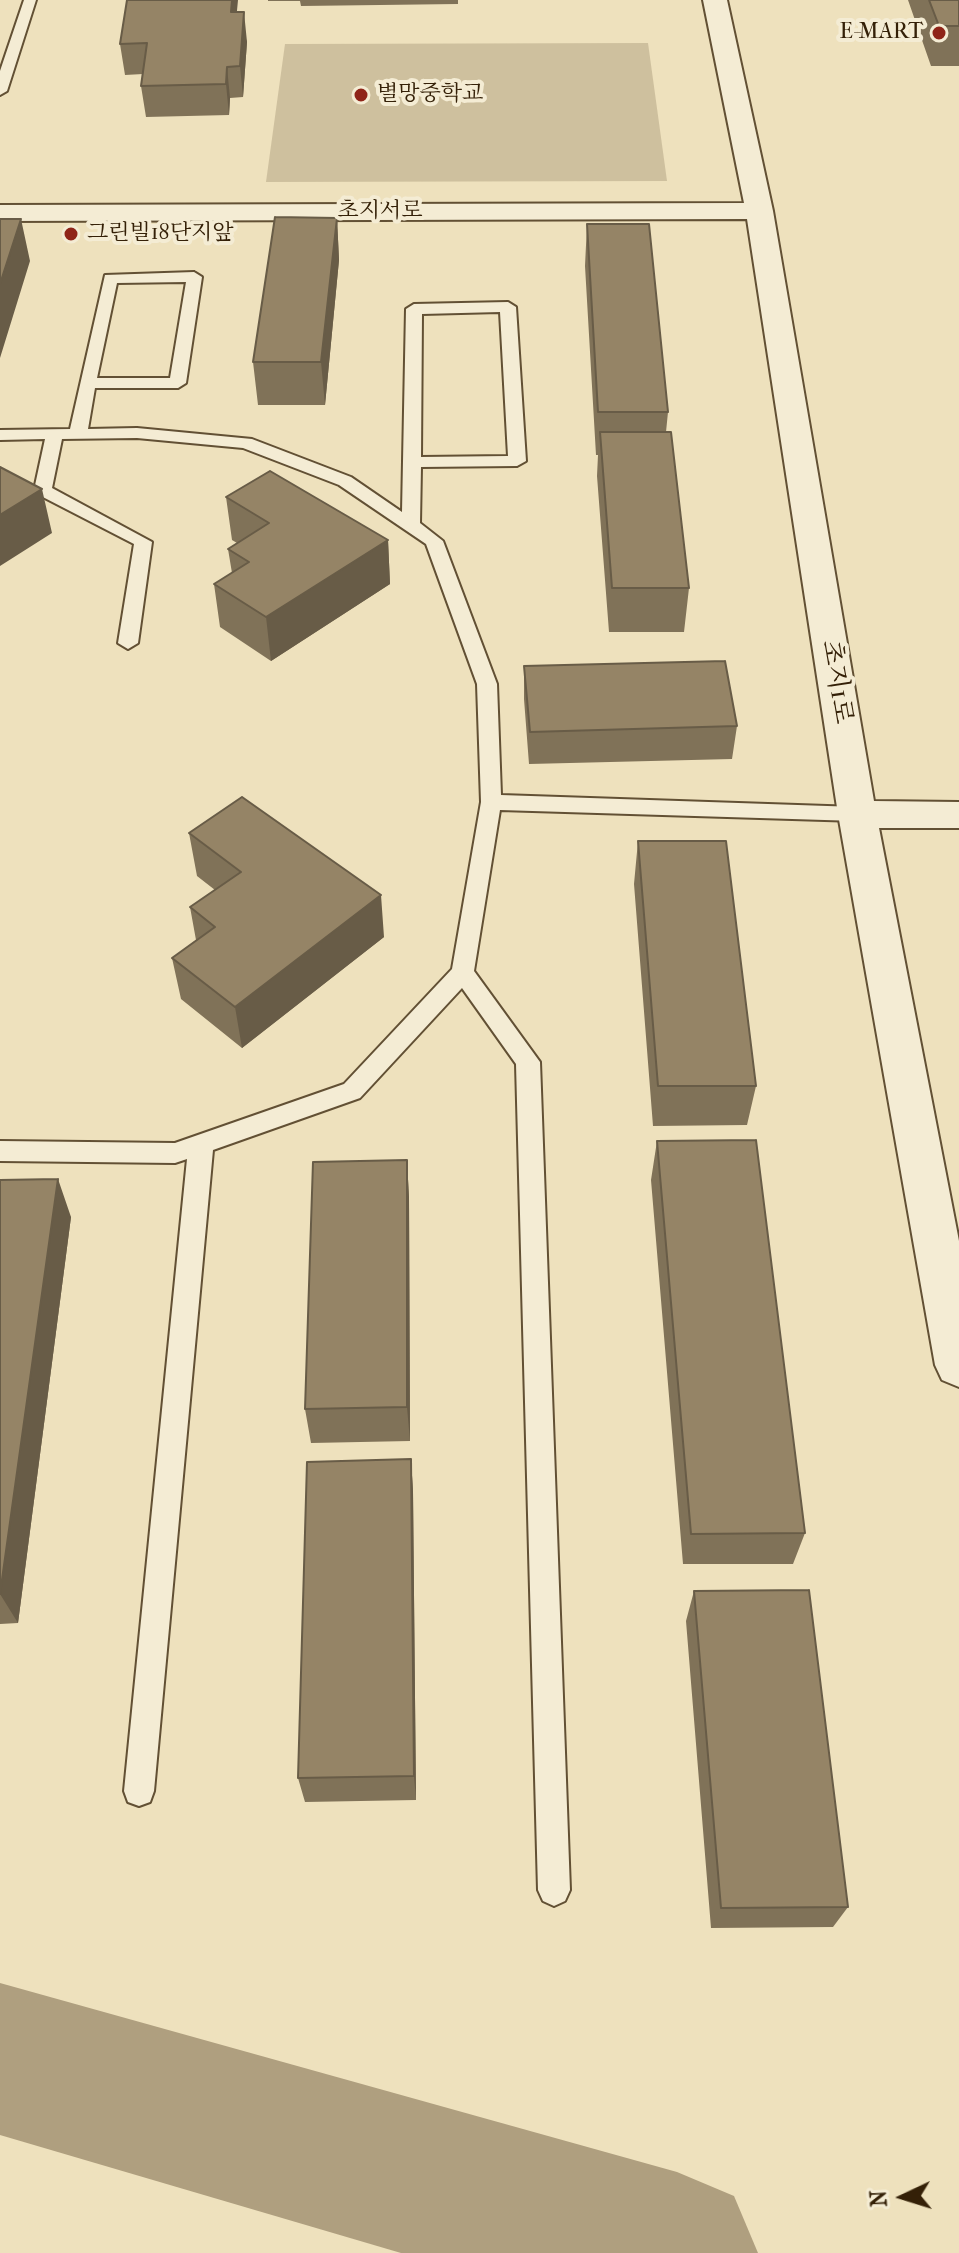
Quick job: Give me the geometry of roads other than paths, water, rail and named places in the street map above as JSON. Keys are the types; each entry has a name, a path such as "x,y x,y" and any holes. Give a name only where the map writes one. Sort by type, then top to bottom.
{"street":[{"name":"초지1로","path":"715,0 759,211 857,814 959,1365"},
{"name":"초지서로","path":"0,213 759,211"},
{"path":"857,814 959,815"}],"lane":[{"path":"0,91 30,0"},
{"path":"0,41 16,41"},
{"path":"78,434 88,383 110,278 194,277 178,383 88,383"},
{"path":"411,526 414,309 508,307 517,461 414,462"},
{"path":"0,435 137,433 246,443 345,481 434,541 487,684 491,802 463,972 352,1091 175,1153 0,1151"},
{"path":"55,434 43,490 143,542 128,643"},
{"path":"491,802 857,814"},
{"path":"463,972 528,1062 554,1890"},
{"path":"139,1791 201,1144"}],"waterway":[{"path":"0,2059 677,2253"}],"place":[{"name":"E-MART","path":"939,33"},
{"name":"별망중학교","path":"361,95"},
{"name":"그린빌18단지앞","path":"71,234"}]}
